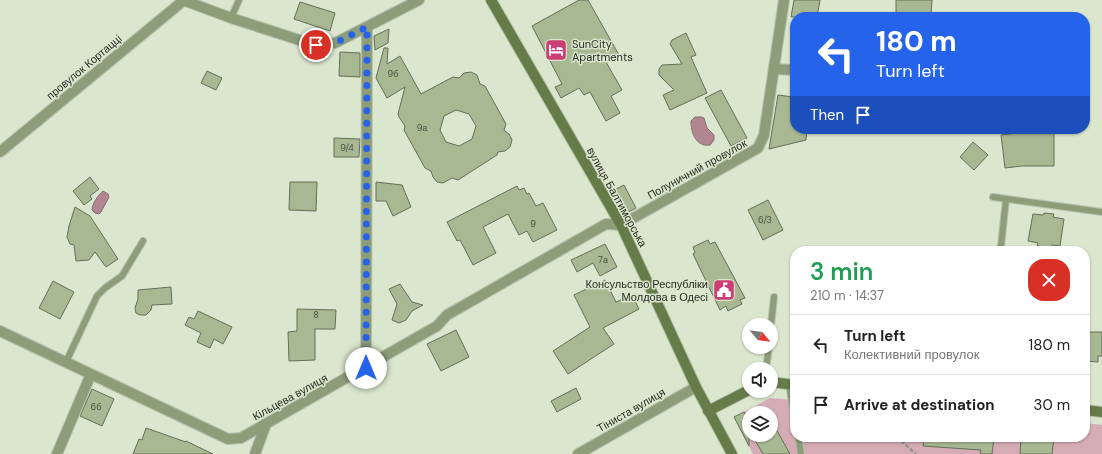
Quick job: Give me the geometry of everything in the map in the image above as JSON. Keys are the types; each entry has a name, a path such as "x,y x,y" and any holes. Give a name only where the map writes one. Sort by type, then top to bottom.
{"main road":[{"name":"вулиця Балтиморська","path":"491,0 621,225 696,387 732,454"},
{"path":"778,383 790,385"},
{"path":"708,411 742,394"},
{"path":"1090,411 1102,412"}],"street":[{"path":"183,0 231,18 316,45 335,43 419,0"},
{"name":"провулок Кортацці","path":"0,152 183,0"},
{"name":"Полуничний провулок","path":"621,225 758,148 764,135 784,0"},
{"path":"366,368 367,27"},
{"path":"774,68 790,70"},
{"name":"Кільцева вулиця","path":"0,331 228,439 241,438 438,326 447,315 606,224 621,225"},
{"path":"57,454 91,374"},
{"name":"Тіниста вулиця","path":"578,454 696,387"},
{"path":"255,454 266,424"}],"lane":[{"path":"231,18 239,0"},
{"path":"993,197 1102,212"},
{"path":"1001,246 1006,199"},
{"path":"66,362 97,296 105,288 122,276 143,241"},
{"path":"772,318 774,298"},
{"path":"799,442 801,454"}],"path":[{"path":"903,442 916,454"}],"shaded area":[{"path":"695,117 704,118 707,128 714,135 714,140 710,145 701,144 695,138 691,121"},
{"path":"103,191 108,194 109,197 101,212 99,214 95,213 92,210 93,205 97,197"},
{"path":"770,398 790,400 790,442 1090,442 1090,424 1102,425 1102,454 753,454 747,442 778,442 778,406 755,406"},
{"path":"742,413 742,433 734,417"}],"building":[{"path":"579,0 588,0 619,55 606,62 622,90 611,96 620,113 606,121 590,92 584,95 579,88 561,98 555,87 562,84 532,26"},
{"path":"794,0 820,0 818,12 792,12"},
{"path":"896,0 932,0 931,12 896,12"},
{"path":"300,2 335,13 330,31 294,19"},
{"path":"389,29 388,43 375,50 374,36"},
{"path":"686,33 696,55 691,57 707,93 670,110 663,95 674,90 659,75 659,69 662,65 682,64 670,44 672,40"},
{"path":"384,48 388,48 387,64 400,56 421,94 453,77 459,78 464,73 471,72 477,75 480,84 485,86 506,124 504,130 509,134 512,140 510,147 505,151 498,152 497,155 458,180 452,178 443,183 437,182 431,171 425,168 404,130 405,126 399,117 398,114 405,87 387,98 376,78","holes":["456,110 469,114 476,126 472,139 459,146 446,142 440,130 444,116"]},
{"path":"340,52 360,53 360,77 339,76"},
{"path":"207,71 222,78 216,90 201,83"},
{"path":"721,90 747,138 731,146 705,98"},
{"path":"778,95 790,97 790,134 807,134 806,140 769,149"},
{"path":"1054,134 1054,166 1022,166 1005,168 1001,135"},
{"path":"334,138 360,139 359,157 334,157"},
{"path":"973,142 988,155 974,170 960,157"},
{"path":"90,177 99,189 90,196 92,199 84,205 73,191"},
{"path":"290,182 317,182 316,211 289,210"},
{"path":"376,182 402,185 411,207 393,216 386,201 376,201"},
{"path":"624,185 636,208 623,215 610,192"},
{"path":"517,186 519,190 524,188 527,194 529,193 536,206 543,203 557,230 533,242 527,231 519,235 508,214 483,227 496,253 473,265 460,240 457,241 447,222"},
{"path":"768,200 783,230 763,240 748,210"},
{"path":"75,207 90,216 118,259 106,267 95,252 89,260 76,261 74,245 70,244 67,237"},
{"path":"1044,213 1054,214 1053,217 1064,219 1060,246 1037,246 1038,243 1028,241 1033,214 1043,215"},
{"path":"708,240 710,244 715,242 745,298 740,300 742,304 728,311 726,306 720,310 693,254 695,253 693,247"},
{"path":"605,244 617,267 600,276 593,263 577,272 571,260"},
{"path":"605,280 616,302 632,295 639,309 603,328 614,344 568,374 553,351 590,327 574,295"},
{"path":"53,281 74,292 60,319 39,308"},
{"path":"400,284 412,302 423,305 412,311 406,320 399,323 392,320 397,304 389,289"},
{"path":"171,287 172,304 152,305 151,310 146,315 136,313 135,308 138,299 138,290"},
{"path":"297,309 336,310 335,329 315,329 315,360 289,361 288,332 297,331"},
{"path":"198,311 232,327 223,344 214,339 210,348 197,342 201,333 185,325 189,317 194,319"},
{"path":"456,330 469,357 441,371 427,344"},
{"path":"1090,332 1102,332 1102,356 1098,356 1098,362 1090,361"},
{"path":"576,388 581,399 557,412 551,401"},
{"path":"92,389 114,399 102,426 80,416"},
{"path":"742,413 742,432 734,417"},
{"path":"146,428 186,441 213,454 133,454 139,439 142,440"},
{"path":"778,433 790,454 763,454 756,442 778,442"},
{"path":"923,442 993,442 992,454 980,454 981,450 923,446"},
{"path":"1021,442 1053,442 1052,454 1020,454"}],"place":[{"name":"SunCity Apartments","path":"556,50"},
{"name":"Консульство Республіки Молдова в Одесі","path":"724,290"}],"route":[{"path":"316,45 335,43 367,27 366,368"}]}
